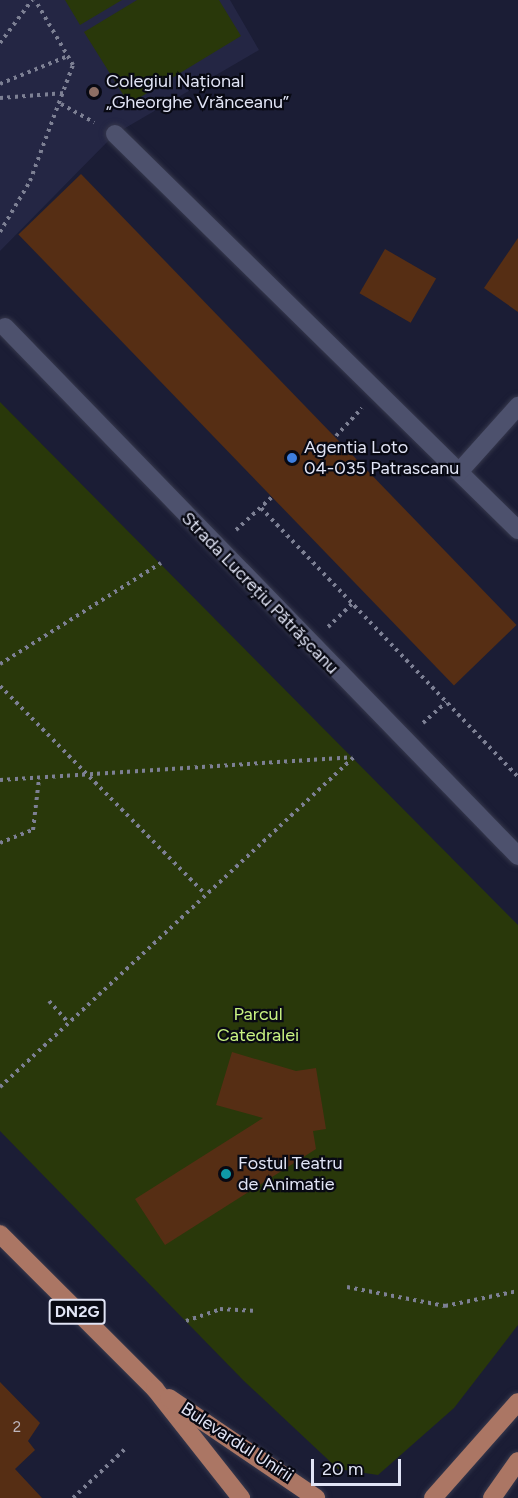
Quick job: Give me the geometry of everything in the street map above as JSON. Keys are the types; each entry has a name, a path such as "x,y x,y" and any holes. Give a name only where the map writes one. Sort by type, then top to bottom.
{"main road":[{"name":"Bulevardul Unirii","path":"0,1234 155,1389 241,1498"},
{"name":"Bulevardul Unirii","path":"155,1389 316,1498"},
{"path":"433,1498 518,1402"},
{"path":"492,1498 518,1461"}],"street":[{"path":"116,135 518,530"},
{"name":"Strada Lucrețiu Pătrășcanu","path":"5,327 518,856"},
{"path":"459,472 518,406"}],"path":[{"path":"0,43 34,0 73,65 61,104 30,181 0,232"},
{"path":"0,84 68,56"},
{"path":"0,98 65,93"},
{"path":"61,104 116,135"},
{"path":"336,436 377,391"},
{"path":"236,531 273,496"},
{"path":"261,508 518,777"},
{"path":"0,664 161,563"},
{"path":"328,627 352,604"},
{"path":"0,686 204,893"},
{"path":"422,724 446,702"},
{"path":"0,780 90,776 354,757 204,893 0,1087"},
{"path":"0,843 33,830 39,779"},
{"path":"49,1001 68,1022"},
{"path":"347,1287 446,1306 518,1291"},
{"path":"186,1321 220,1309 253,1311"},
{"path":"73,1498 125,1449"}],"shaded area":[{"name":"Colegiul Național „Gheorghe Vrănceanu”","path":"0,0 230,0 259,50 115,134 0,251"}],"green space":[{"path":"65,0 122,0 80,25"},
{"path":"137,0 219,0 241,36 129,104 84,32"},
{"name":"Parcul Catedralei","path":"0,402 518,925 518,1325 454,1408 378,1475 338,1469 244,1381 0,1131"}],"building":[{"path":"81,174 517,625 454,685 18,234"},
{"path":"518,238 518,312 484,288"},
{"path":"385,249 436,278 411,323 360,293"},
{"name":"Fostul Teatru de Animatie","path":"232,1052 296,1071 316,1068 326,1129 313,1131 316,1149 165,1245 135,1199 263,1118 216,1105"},
{"path":"0,1382 40,1423 28,1441 35,1450 15,1469 42,1498 0,1498"}],"place":[{"name":"Colegiul Național „Gheorghe Vrănceanu”","path":"94,92"},
{"name":"Agentia Loto 04-035 Patrascanu","path":"292,458"},
{"name":"Fostul Teatru de Animatie","path":"226,1174"}]}
